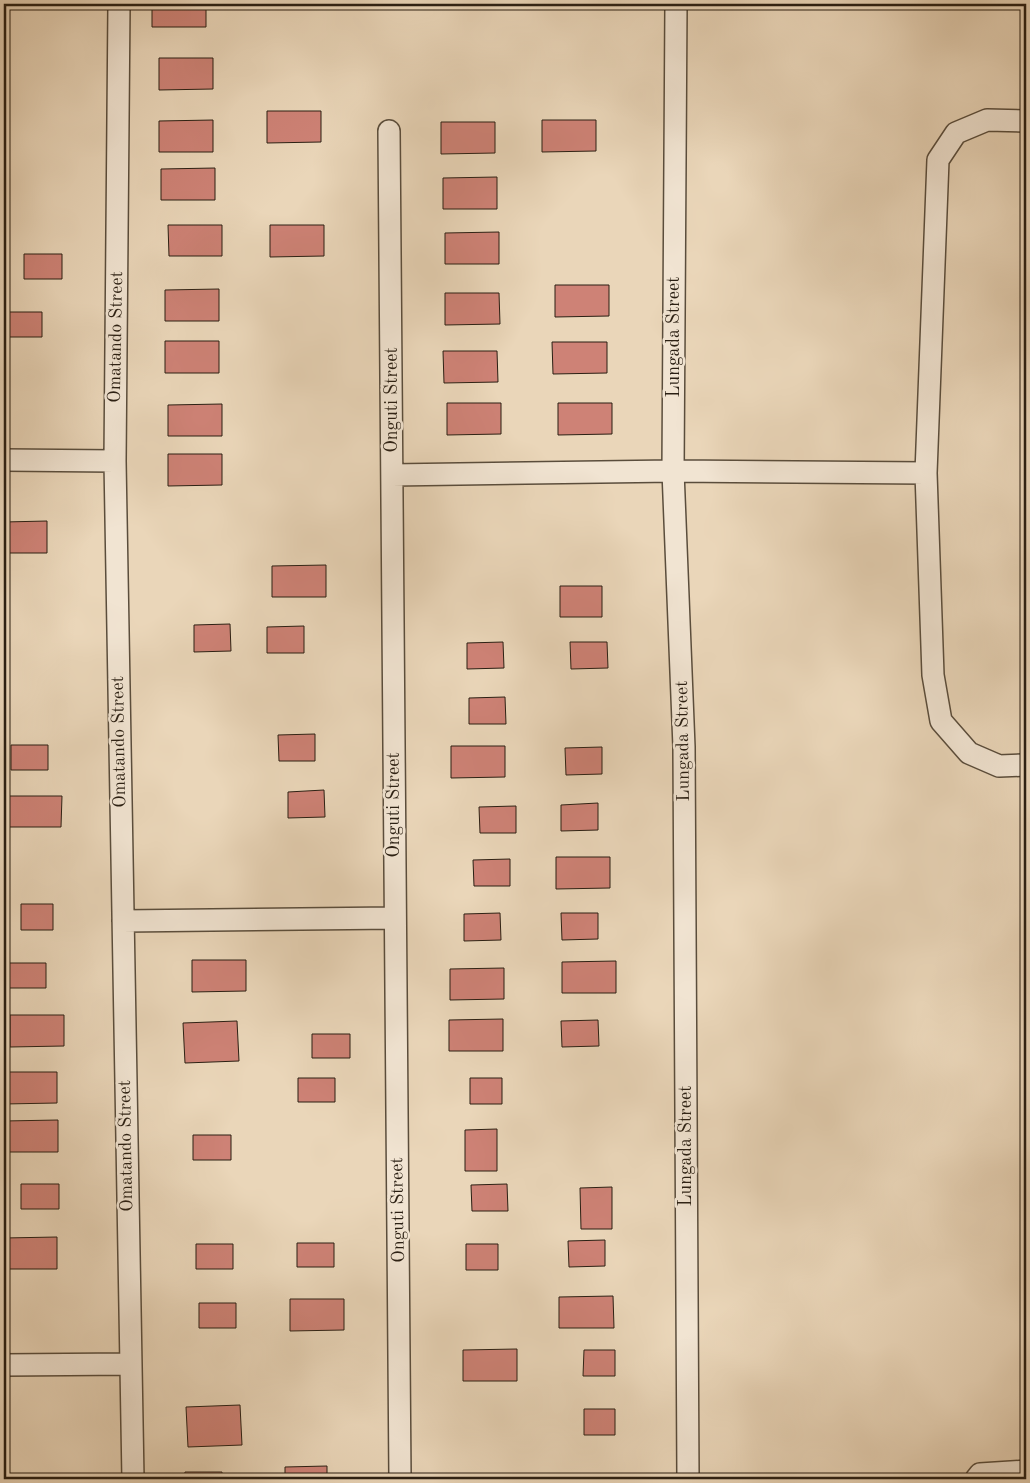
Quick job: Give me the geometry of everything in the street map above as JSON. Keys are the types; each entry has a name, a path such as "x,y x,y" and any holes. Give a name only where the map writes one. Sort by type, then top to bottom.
{"street":[{"name":"Omatando Street","path":"120,4 115,460 133,1479"},
{"name":"Lungada Street","path":"676,4 673,470 684,747 688,1479"},
{"path":"1026,122 987,120 956,133 938,160 926,473 933,675 941,721 969,753 999,766 1026,765"},
{"name":"Onguti Street","path":"389,131 400,1479"},
{"path":"4,460 115,460"},
{"path":"392,475 673,470 926,473"},
{"path":"123,921 395,918"},
{"path":"4,1365 130,1364"},
{"path":"976,1479 980,1474 1026,1472"}],"building":[{"path":"152,4 206,4 206,27 152,27"},
{"path":"159,58 213,58 213,89 159,90"},
{"path":"267,111 321,111 321,142 267,143"},
{"path":"213,120 213,152 159,152 159,121"},
{"path":"542,120 596,120 596,151 542,152"},
{"path":"441,122 495,122 495,153 441,154"},
{"path":"215,168 215,200 161,200 161,169"},
{"path":"497,177 497,209 443,209 443,178"},
{"path":"168,225 222,225 222,256 169,256"},
{"path":"270,225 324,225 324,256 270,257"},
{"path":"499,232 499,264 445,264 445,233"},
{"path":"24,254 62,254 62,279 24,279"},
{"path":"555,285 609,285 609,316 555,317"},
{"path":"219,289 219,321 165,321 165,290"},
{"path":"445,293 499,293 500,324 445,325"},
{"path":"5,312 42,312 42,337 5,337"},
{"path":"165,341 219,341 219,373 165,373"},
{"path":"552,342 607,342 607,373 553,374"},
{"path":"443,351 497,351 498,382 444,383"},
{"path":"447,403 501,403 501,434 447,435"},
{"path":"558,403 612,403 612,434 558,435"},
{"path":"222,404 222,436 168,436 168,405"},
{"path":"168,454 222,454 222,485 168,486"},
{"path":"47,521 47,553 4,553 4,522"},
{"path":"326,565 326,597 272,597 272,566"},
{"path":"560,586 602,586 602,617 560,617"},
{"path":"230,624 231,651 194,652 194,625"},
{"path":"304,626 304,653 267,653 267,627"},
{"path":"503,642 504,668 467,669 467,643"},
{"path":"570,642 607,642 608,668 571,669"},
{"path":"505,697 506,724 469,724 469,698"},
{"path":"315,734 315,761 279,761 278,735"},
{"path":"11,745 48,745 48,770 11,770"},
{"path":"451,746 505,746 505,777 451,778"},
{"path":"602,747 602,774 566,775 565,748"},
{"path":"324,790 325,817 288,818 288,792"},
{"path":"7,796 62,796 61,827 8,827"},
{"path":"598,803 598,830 561,831 561,805"},
{"path":"516,806 516,833 480,833 479,807"},
{"path":"556,857 610,857 610,888 556,889"},
{"path":"510,859 510,886 474,886 473,860"},
{"path":"21,904 53,904 53,930 21,930"},
{"path":"500,913 501,940 464,941 464,914"},
{"path":"561,913 598,913 598,939 562,940"},
{"path":"192,960 246,960 246,991 192,992"},
{"path":"616,961 616,993 562,993 562,962"},
{"path":"9,963 46,963 46,988 8,988"},
{"path":"504,968 504,999 450,1000 450,969"},
{"path":"10,1015 64,1015 64,1046 10,1047"},
{"path":"503,1019 503,1051 449,1051 449,1020"},
{"path":"598,1020 599,1046 562,1047 561,1021"},
{"path":"237,1021 239,1061 185,1063 183,1023"},
{"path":"312,1034 350,1034 350,1058 312,1058"},
{"path":"4,1072 57,1072 57,1103 4,1104"},
{"path":"298,1078 335,1078 335,1102 298,1102"},
{"path":"470,1078 502,1078 502,1104 470,1104"},
{"path":"58,1120 58,1152 4,1152 4,1121"},
{"path":"497,1129 497,1171 465,1171 465,1130"},
{"path":"193,1135 231,1135 231,1160 193,1160"},
{"path":"21,1184 59,1184 59,1209 21,1209"},
{"path":"507,1184 508,1211 472,1211 471,1185"},
{"path":"612,1187 612,1229 581,1229 580,1188"},
{"path":"57,1237 57,1269 4,1269 4,1238"},
{"path":"605,1240 605,1266 569,1267 568,1241"},
{"path":"297,1243 334,1243 334,1267 297,1267"},
{"path":"196,1244 233,1244 233,1269 196,1269"},
{"path":"466,1244 498,1244 498,1270 466,1270"},
{"path":"613,1296 614,1328 559,1328 559,1297"},
{"path":"290,1299 344,1299 344,1330 290,1331"},
{"path":"199,1303 236,1303 236,1328 199,1328"},
{"path":"517,1349 517,1381 463,1381 463,1350"},
{"path":"584,1350 615,1350 615,1376 583,1376"},
{"path":"240,1405 242,1445 188,1447 186,1407"},
{"path":"584,1409 615,1409 615,1435 584,1435"},
{"path":"327,1466 327,1479 285,1479 285,1467"},
{"path":"185,1472 222,1472 222,1479 184,1479"}]}
